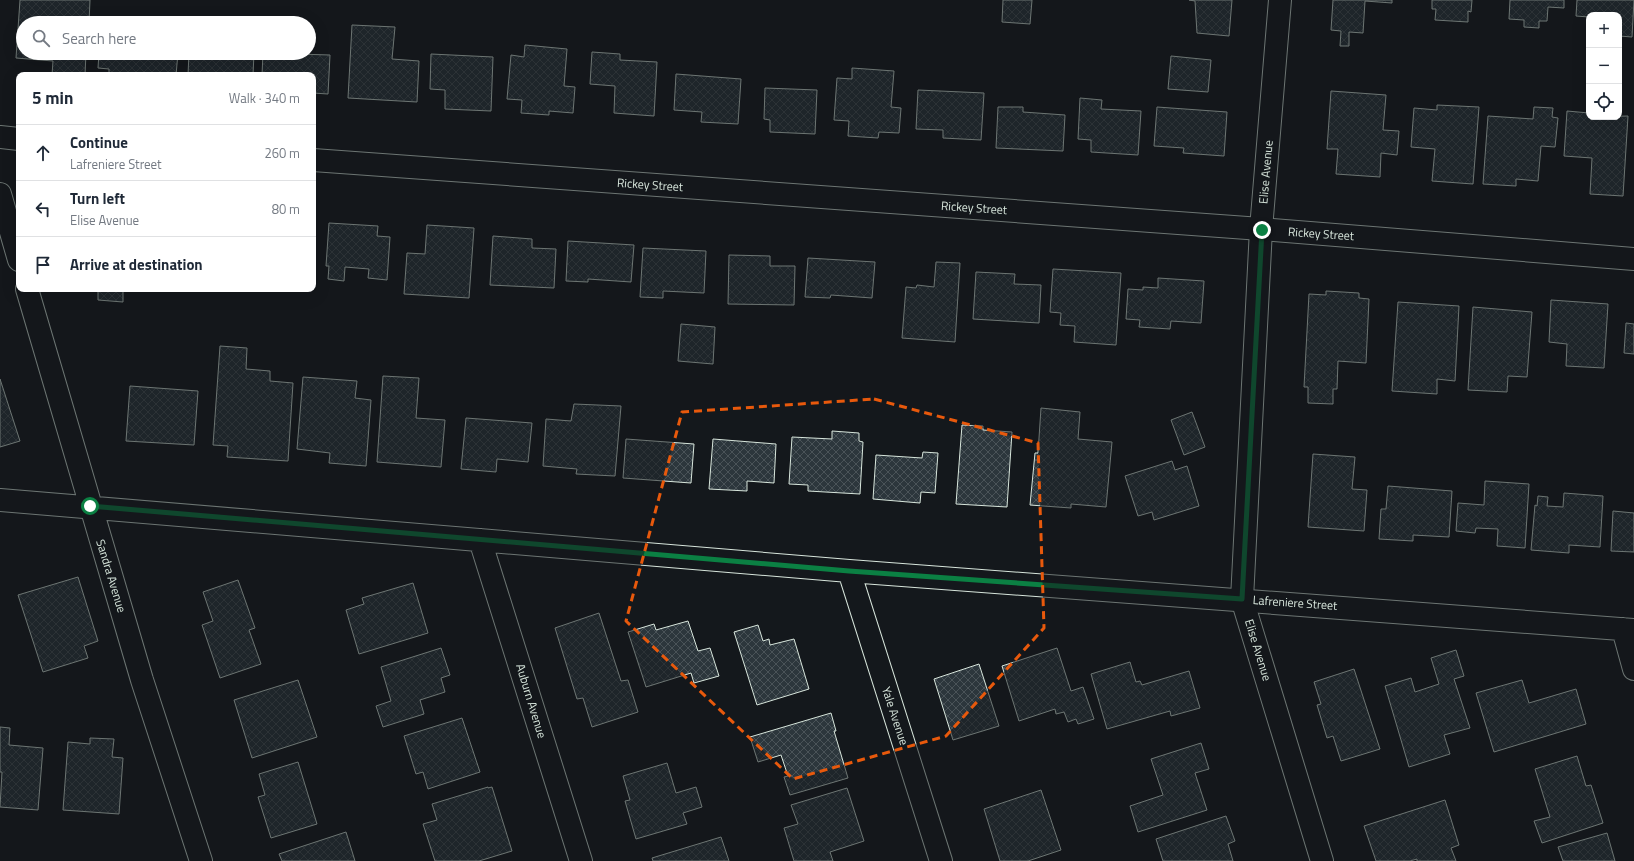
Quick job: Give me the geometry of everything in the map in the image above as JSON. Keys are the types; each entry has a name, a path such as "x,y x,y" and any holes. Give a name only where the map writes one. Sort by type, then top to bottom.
{"street":[{"name":"Elise Avenue","path":"1280,0 1262,230 1242,599 1322,861"},
{"path":"0,137 16,139"},
{"name":"Rickey Street","path":"316,160 1634,259"},
{"path":"0,194 16,250"},
{"name":"Sandra Avenue","path":"28,292 142,680 201,861"},
{"name":"Lafreniere Street","path":"0,500 90,506 849,571 1242,599 1629,629"},
{"name":"Auburn Avenue","path":"480,540 581,861"},
{"name":"Yale Avenue","path":"849,571 941,861"},
{"path":"1629,629 1634,669"}],"highlighted area":[{"path":"874,399 1038,443 1044,628 946,736 793,779 626,621 682,412"}],"building":[{"path":"20,0 90,0 89,16 19,16"},
{"path":"1003,0 1032,0 1030,24 1002,22"},
{"path":"1189,0 1232,0 1229,36 1197,33 1195,1"},
{"path":"1333,0 1392,0 1392,3 1365,1 1363,33 1349,32 1349,46 1340,46 1341,31 1331,30"},
{"path":"1432,0 1472,0 1471,12 1468,11 1468,22 1435,20 1436,9 1432,9"},
{"path":"1510,0 1564,0 1564,8 1548,7 1547,21 1539,21 1539,28 1524,27 1524,20 1509,19"},
{"path":"1577,0 1634,0 1632,37 1622,36 1622,12 1586,12 1586,17 1576,16"},
{"path":"352,25 395,27 392,59 419,61 417,102 348,98"},
{"path":"525,45 567,49 564,86 575,87 573,113 549,111 549,115 521,113 522,100 507,99 511,55 524,57"},
{"path":"592,52 620,54 620,60 657,62 654,116 614,113 615,86 590,84"},
{"path":"431,54 493,57 491,111 445,109 445,90 430,89"},
{"path":"316,55 330,55 328,94 316,93 316,72 262,72 263,60 316,60"},
{"path":"1171,56 1211,60 1208,92 1168,89"},
{"path":"41,60 86,60 85,72 52,72 53,61"},
{"path":"99,60 177,60 176,72 109,72 109,69 98,68"},
{"path":"189,60 254,60 253,72 188,72"},
{"path":"852,68 894,71 891,107 901,108 899,133 879,132 878,138 848,136 849,121 834,120 837,78 852,79"},
{"path":"676,74 741,79 738,124 701,122 702,112 674,110"},
{"path":"765,88 817,90 815,134 770,132 770,120 764,119"},
{"path":"918,90 984,93 981,140 943,138 943,130 916,129"},
{"path":"1331,91 1386,95 1383,130 1399,131 1397,155 1381,153 1380,177 1336,174 1338,149 1327,149"},
{"path":"1080,98 1102,100 1101,109 1141,111 1138,155 1091,152 1091,140 1078,139"},
{"path":"1437,105 1479,107 1473,184 1432,181 1435,149 1411,147 1414,108 1437,110"},
{"path":"998,107 1023,107 1023,112 1065,115 1063,151 996,148"},
{"path":"1157,107 1227,112 1224,156 1183,153 1184,148 1154,146"},
{"path":"1534,107 1553,108 1552,117 1558,118 1555,147 1541,146 1538,181 1516,179 1516,186 1483,184 1488,116 1533,119"},
{"path":"1567,111 1586,113 1586,120 1622,120 1622,116 1628,116 1623,196 1590,194 1592,158 1564,156"},
{"path":"329,223 378,226 377,236 390,237 387,280 368,278 369,269 345,267 344,281 328,279 329,266 326,266"},
{"path":"427,225 474,228 469,298 404,294 407,253 425,254"},
{"path":"493,236 532,239 532,248 556,249 554,288 490,285"},
{"path":"568,241 634,245 631,282 588,279 588,282 566,281"},
{"path":"643,248 706,251 704,293 663,291 663,298 640,297"},
{"path":"729,255 770,256 770,266 795,266 794,305 728,304"},
{"path":"808,258 875,262 872,298 831,295 830,298 805,297"},
{"path":"936,262 960,263 955,342 902,338 906,287 916,288 917,285 934,287"},
{"path":"1053,269 1121,273 1116,345 1074,342 1075,326 1060,325 1061,313 1050,312"},
{"path":"976,272 1015,274 1014,284 1041,285 1039,323 973,319"},
{"path":"1158,278 1204,281 1201,323 1171,321 1170,329 1139,327 1140,320 1126,319 1128,289 1143,290 1143,287 1158,288"},
{"path":"1326,291 1359,293 1359,298 1369,299 1366,363 1338,361 1337,389 1333,389 1333,404 1308,403 1308,387 1304,387 1309,294 1326,295"},
{"path":"98,292 123,292 123,302 98,300"},
{"path":"1551,300 1608,304 1604,368 1566,366 1567,344 1549,342"},
{"path":"1398,302 1459,306 1455,381 1437,379 1437,394 1392,391"},
{"path":"1473,307 1532,312 1527,377 1508,376 1507,392 1468,390"},
{"path":"1626,323 1634,324 1634,354 1624,353"},
{"path":"681,324 715,327 713,364 678,361"},
{"path":"220,346 247,348 246,369 270,371 270,381 293,383 288,461 227,457 228,446 213,445"},
{"path":"383,376 419,378 416,418 445,420 441,467 377,462"},
{"path":"303,377 357,381 355,398 371,400 366,466 329,463 330,453 297,449"},
{"path":"0,379 20,441 0,447"},
{"path":"130,386 198,391 194,445 126,441"},
{"path":"574,404 621,406 615,476 576,474 577,469 543,466 546,419 571,421"},
{"path":"1041,408 1080,412 1078,439 1112,442 1106,507 1071,504 1071,508 1030,505 1035,453 1038,453"},
{"path":"1192,412 1205,447 1184,455 1171,420"},
{"path":"466,418 532,423 528,462 497,459 496,472 461,469"},
{"path":"962,425 983,426 983,430 1012,432 1007,507 956,504"},
{"path":"832,431 859,433 859,441 863,442 860,494 808,491 808,485 789,484 792,437 832,439"},
{"path":"626,439 694,444 691,483 623,478"},
{"path":"713,439 776,444 774,483 747,481 747,491 709,489"},
{"path":"923,452 938,453 935,493 921,492 920,503 873,499 876,455 922,458"},
{"path":"1313,454 1355,457 1352,489 1367,490 1364,531 1308,527"},
{"path":"1172,461 1175,470 1187,466 1199,506 1154,520 1152,512 1138,516 1125,476"},
{"path":"1485,481 1529,484 1525,548 1497,546 1498,529 1476,528 1475,533 1456,531 1458,503 1484,505"},
{"path":"1388,486 1452,491 1449,537 1413,535 1413,541 1379,539 1381,509 1386,509"},
{"path":"1564,493 1603,496 1600,547 1569,545 1569,553 1531,550 1535,505 1537,506 1538,496 1548,497 1547,506 1563,507"},
{"path":"1613,511 1634,513 1634,552 1611,551"},
{"path":"78,577 98,641 84,646 88,658 43,672 18,595"},
{"path":"238,580 255,628 249,630 261,664 220,678 202,625 213,621 203,592"},
{"path":"413,583 428,633 359,654 346,610 364,604 362,598"},
{"path":"599,613 621,681 628,680 638,712 592,727 583,698 577,699 555,628"},
{"path":"688,621 698,651 710,648 719,676 694,683 691,673 646,687 628,632 654,624 656,630"},
{"path":"758,625 763,641 769,639 770,645 794,639 809,689 757,705 734,632"},
{"path":"441,648 450,675 441,678 445,692 420,700 424,714 383,727 376,706 391,701 381,667"},
{"path":"1057,648 1071,691 1083,687 1094,719 1078,724 1076,719 1068,722 1064,712 1056,714 1055,709 1019,721 1002,666"},
{"path":"1456,650 1464,676 1454,679 1470,728 1444,735 1450,754 1409,767 1385,686 1411,678 1415,692 1439,684 1431,658"},
{"path":"1130,662 1136,682 1140,681 1142,685 1189,671 1200,708 1171,716 1170,711 1107,729 1091,674"},
{"path":"979,664 999,726 953,740 934,679"},
{"path":"1354,669 1380,749 1341,761 1333,736 1327,738 1317,705 1321,704 1314,682"},
{"path":"298,680 317,737 252,758 234,700"},
{"path":"1522,680 1529,703 1576,689 1586,724 1494,752 1476,693"},
{"path":"831,713 836,731 834,731 848,778 790,795 784,777 788,776 781,755 758,762 750,737"},
{"path":"462,718 480,772 428,789 423,772 416,774 404,736"},
{"path":"0,727 10,728 9,745 43,748 38,810 0,807 2,772 0,772"},
{"path":"90,738 114,739 112,757 123,758 119,814 63,810 68,742 90,744"},
{"path":"1201,743 1209,769 1195,773 1207,810 1138,832 1130,806 1163,795 1151,759"},
{"path":"1577,756 1586,786 1591,785 1603,823 1542,843 1534,821 1550,817 1535,769"},
{"path":"298,762 317,824 271,838 258,797 265,795 259,774"},
{"path":"667,763 676,793 696,787 702,807 683,813 687,824 636,839 625,801 630,800 623,776"},
{"path":"492,787 512,851 479,861 435,861 423,824 437,820 432,804"},
{"path":"847,788 864,841 830,852 833,861 794,861 784,828 798,824 791,805"},
{"path":"1041,790 1061,850 1028,861 1000,861 984,809"},
{"path":"1445,800 1459,845 1451,848 1456,861 1417,861 1417,859 1410,861 1376,861 1364,826"},
{"path":"1226,816 1235,841 1228,844 1233,861 1163,861 1156,839"},
{"path":"346,832 355,861 282,861 279,854"},
{"path":"1607,833 1615,861 1563,861 1558,847"},
{"path":"721,837 729,861 653,861 652,858"}],"route":[{"path":"90,506 849,571 1242,599 1262,230"}]}
